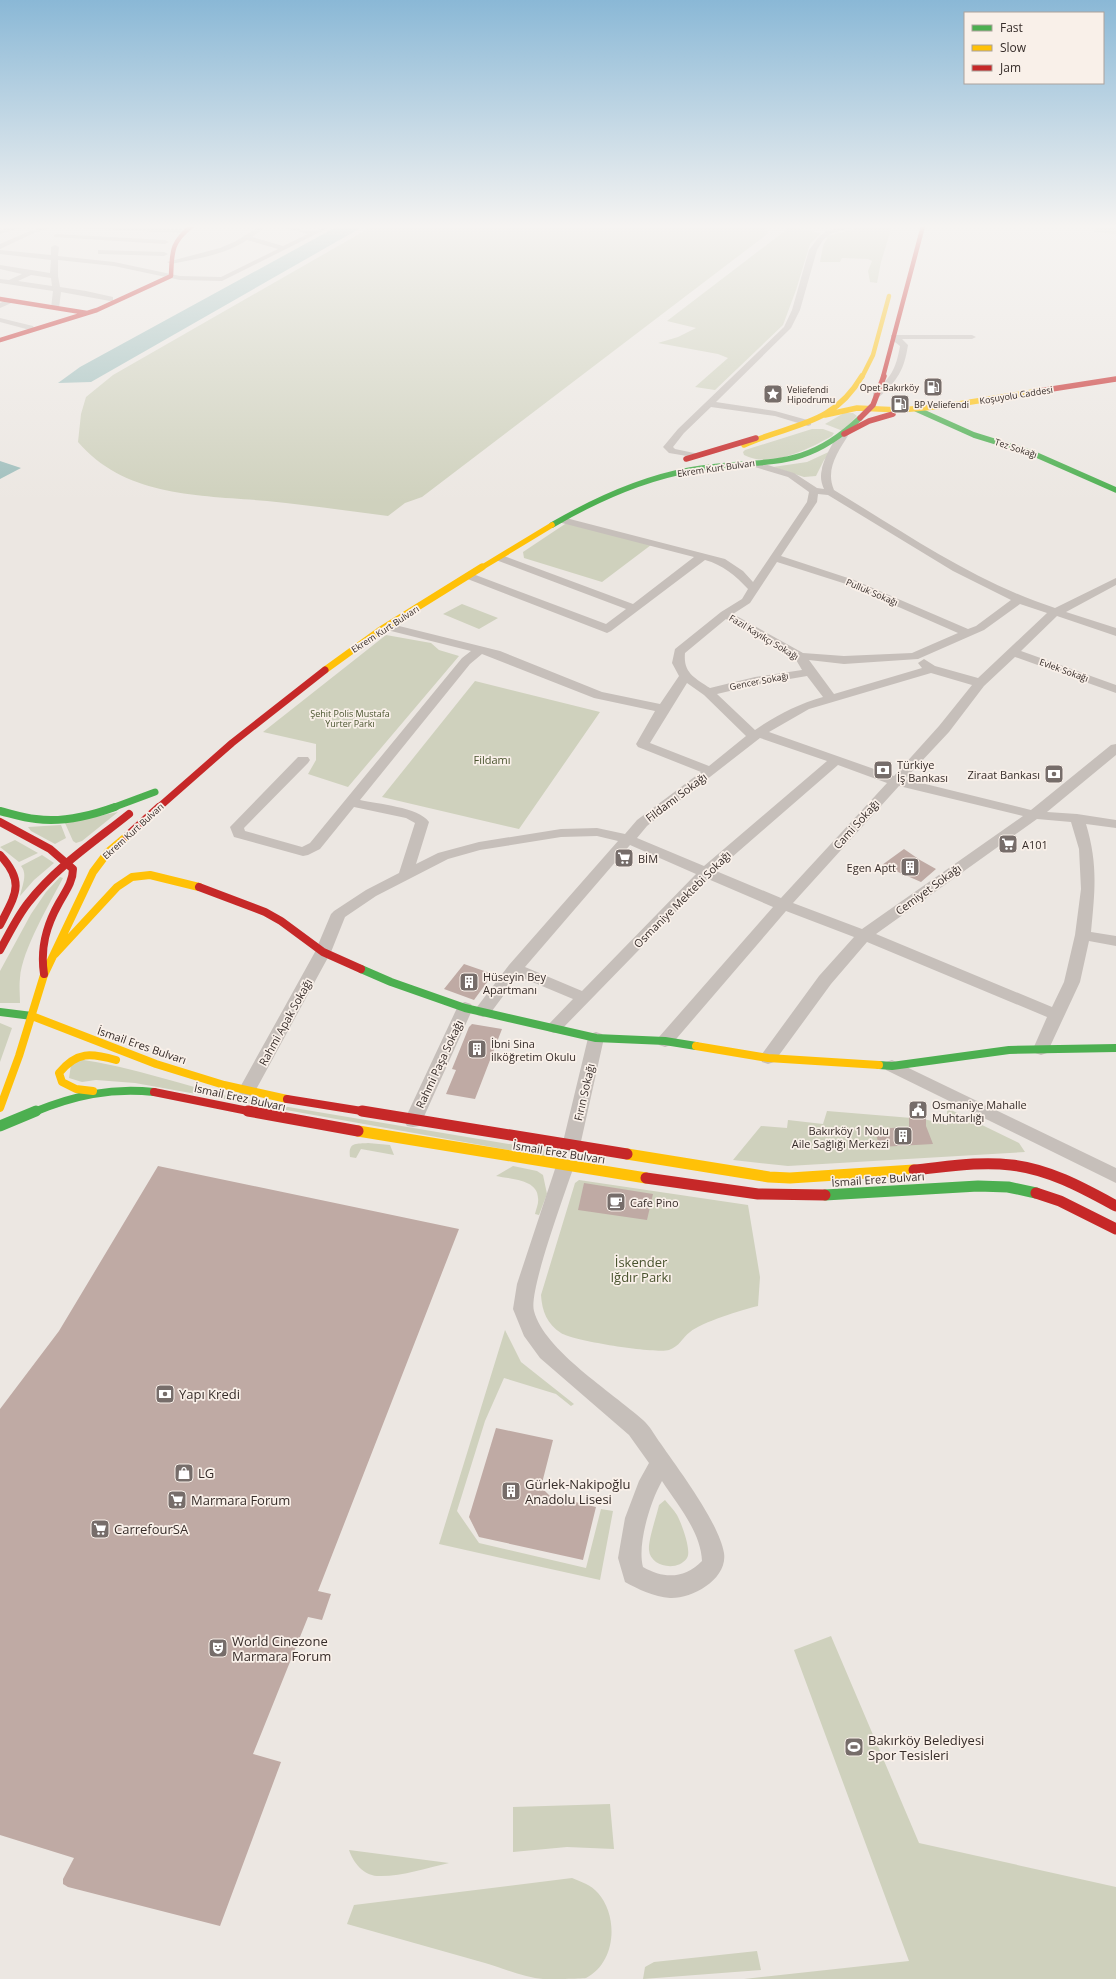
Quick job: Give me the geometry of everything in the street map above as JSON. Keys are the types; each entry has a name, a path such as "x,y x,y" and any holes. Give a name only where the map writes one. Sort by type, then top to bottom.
{"main road":[{"path":"0,337 58,318"},
{"path":"0,340 70,318"},
{"path":"825,415 835,411 850,398 864,379 872,361 883,318"},
{"path":"844,434 870,409 887,367 899,318"},
{"name":"Koşuyolu Caddesi","path":"915,409 946,406 1116,379"},
{"path":"825,415 851,409 915,409"},
{"path":"808,423 844,434 869,421 915,409"},
{"name":"Tez Sokağı","path":"915,409 974,436 1039,455 1116,490"},
{"name":"Ekrem Kurt Bulvarı","path":"674,463 808,423 825,415"},
{"name":"Ekrem Kurt Bulvarı","path":"0,1108 32,1016 44,975 93,872 108,852 232,743 344,655 470,576 603,497 637,484 690,470 805,455 844,434"},
{"path":"751,463 738,455 737,451 756,438"},
{"name":"Ekrem Kurt Bulvarı","path":"0,811 43,820 63,819 96,813 158,790 68,862 40,889 12,929 0,950"},
{"path":"0,822 68,862 73,869 73,878 49,922 42,944 40,961 44,975"},
{"path":"5,838 14,829"},
{"path":"0,855 13,868 16,874 17,889 0,925"},
{"path":"53,956 117,887 132,877 150,875 210,890 265,912 281,921 323,952 391,982 465,1008 554,1027 596,1038 665,1041 768,1058 892,1066 1009,1050 1116,1048"},
{"name":"İsmail Eres Bulvarı","path":"0,1012 32,1016 123,1053 247,1091"},
{"path":"98,1092 76,1089 62,1082 59,1073 64,1065 82,1054 91,1054 156,1069 191,1075"},
{"name":"İsmail Erez Bulvarı","path":"0,1126 54,1103 98,1092 142,1090 165,1093 282,1118 566,1166 721,1189 793,1197 959,1186 999,1187 1025,1190 1060,1201 1116,1228"},
{"name":"İsmail Erez Bulvarı","path":"247,1091 413,1121 769,1177 790,1178 1008,1164 1045,1171 1073,1183 1116,1206"},
{"path":"566,1166 572,1146"}],"street":[{"path":"696,456 672,451 668,447 681,431 708,404 787,328 792,318"},
{"path":"0,320 30,328"},
{"path":"894,337 972,337"},
{"path":"708,404 777,415 808,423"},
{"path":"777,415 785,430"},
{"path":"830,492 825,483 825,474 827,466 844,434"},
{"path":"751,463 810,479 825,474"},
{"path":"791,475 814,491 830,492 957,569 1019,600 1054,613 1116,632"},
{"path":"814,491 812,502 746,601 725,614 679,652 678,663 684,676 708,692 756,734 895,780 1034,815 1077,818 1116,824"},
{"path":"562,520 721,561 739,573 754,589"},
{"path":"470,576 607,629 703,556"},
{"path":"500,558 634,608"},
{"name":"Pulluk Sokağı","path":"776,558 850,582 967,633"},
{"name":"Cami Sokağı","path":"665,1041 783,905 895,780 944,729 980,683 1054,613 1116,581"},
{"path":"800,656 844,660 914,656 980,628 1019,600"},
{"name":"Fazıl Kayıkçı Sokağı","path":"725,614 800,656 810,672 832,699"},
{"path":"388,627 496,654 598,695 662,709"},
{"path":"303,760 237,827 239,834 303,852 315,846 466,660 480,650"},
{"name":"Evlek Sokağı","path":"1013,652 1116,689"},
{"path":"914,656 931,669 980,683"},
{"name":"Fildamı Sokağı","path":"483,1011 515,969 577,900 627,839 642,822 660,807 711,771 756,734 778,720 805,706 931,669"},
{"name":"Gencer Sokağı","path":"708,692 755,681 810,672"},
{"path":"684,676 662,709 643,744 647,747 711,771"},
{"name":"Cemiyet Sokağı","path":"768,1058 825,980 864,935 1034,815 1116,748"},
{"name":"Osmaniye Mektebi Sokağı","path":"554,1027 706,872 835,761"},
{"path":"351,802 411,815 422,822 405,876"},
{"path":"1041,1049 1072,982 1083,935 1088,888 1086,849 1077,818"},
{"name":"Rahmi Apak Sokağı","path":"247,1091 323,952 339,914 371,893 443,856 479,846 561,833 597,832 627,839 783,905 864,935 1057,1015"},
{"path":"1083,935 1116,941"},
{"path":"515,969 584,998"},
{"name":"Rahmi Paşa Sokağı","path":"413,1121 465,1008"},
{"name":"Fırın Sokağı","path":"572,1146 596,1038"},
{"path":"892,1066 1116,1176"},
{"path":"566,1166 524,1295 523,1309 531,1330 547,1352 637,1428 661,1462 709,1540 713,1551 713,1562 704,1574 687,1584 668,1587 648,1583 633,1574 629,1558 636,1518 650,1481 661,1462"}],"green space":[{"path":"212,318 657,318 422,497 405,503 388,516 267,501 191,494 141,484 118,474 97,460 78,442 81,414 86,397 113,375"},
{"path":"670,318 785,318 783,325 715,390 695,387 728,358 718,354 658,343 678,337 696,328 667,321"},
{"path":"844,413 853,413 857,416 843,431 825,424"},
{"path":"812,429 823,429 834,433 832,436 812,446 789,456 777,459 754,459 744,455 743,452 745,450"},
{"path":"833,450 824,460 816,476 804,477 773,467 807,462"},
{"path":"568,522 651,545 602,582 524,558 523,552"},
{"path":"462,604 498,618 479,629 443,614"},
{"name":"Şehit Polis Mustafa Yurter Parkı","path":"386,635 431,643 439,650 459,656 348,787 308,774 316,760 316,744 263,732"},
{"name":"Fildamı","path":"475,681 600,712 519,829 382,797"},
{"path":"118,812 82,841 76,843 73,841 65,823"},
{"path":"61,825 66,838 55,844 31,831 28,827"},
{"path":"15,840 38,853 19,862 0,847"},
{"path":"42,855 54,863 34,880 20,896 24,876 21,866"},
{"path":"60,877 63,878 37,927 26,954 20,978 20,1003 0,1003 0,971 31,914 46,892"},
{"path":"0,1023 12,1028 0,1062"},
{"path":"78,1059 99,1062 240,1099 545,1150 550,1152 551,1155 548,1157 135,1083 96,1080 82,1082 69,1078 71,1065"},
{"path":"947,1108 1019,1143 1025,1152 788,1166 733,1160 761,1126 787,1128 788,1120 823,1124 827,1111 924,1119 947,1125"},
{"path":"368,1143 390,1145 394,1155 361,1149 356,1158 350,1157 350,1149 352,1146"},
{"path":"513,1166 537,1171 543,1175 547,1194 539,1215 535,1214 538,1200 537,1192 533,1187 522,1181 496,1176"},
{"name":"İskender Iğdır Parkı","path":"579,1180 748,1205 760,1277 758,1306 703,1324 687,1334 676,1346 669,1350 661,1351 615,1346 581,1340 561,1333 552,1326 546,1317 541,1295 575,1183"},
{"path":"505,1330 521,1362 574,1404 571,1406 556,1394 504,1378 485,1421 457,1511 479,1543 586,1568 601,1509 613,1511 600,1580 439,1544"},
{"path":"665,1500 679,1519 688,1549 687,1558 683,1562 671,1566 659,1564 651,1556 649,1550 651,1534 659,1505"},
{"name":"Bakırköy Belediyesi Spor Tesisleri","path":"831,1636 919,1843 1116,1887 1116,1979 744,1979 909,1961 794,1650"},
{"path":"610,1804 614,1849 567,1847 513,1852 513,1807"},
{"path":"349,1850 449,1863 404,1874 377,1876 367,1873 359,1867"},
{"path":"572,1878 583,1882 598,1893 605,1903 611,1926 609,1951 596,1971 586,1978 543,1979 529,1977 347,1924 354,1905"},
{"path":"757,1951 761,1970 643,1979 645,1967 654,1962"}],"water":[{"path":"169,318 202,318 91,382 58,383 80,367"},
{"path":"0,461 21,468 0,479"}],"building":[{"name":"Egen Aptt","path":"904,849 936,869 921,882 882,865"},
{"name":"Hüseyin Bey Apartmanı","path":"464,964 493,974 474,1000 444,989"},
{"name":"İbni Sina ilköğretim Okulu","path":"472,1024 502,1029 475,1099 446,1094 456,1070 452,1069 469,1027"},
{"name":"Bakırköy 1 Nolu Aile Sağlığı Merkezi","path":"909,1103 926,1106 926,1126 933,1144 880,1147 874,1129 909,1127"},
{"name":"Marmara Forum","path":"158,1166 459,1229 318,1591 331,1594 322,1620 308,1617 253,1754 281,1762 220,1926 68,1887 63,1884 63,1879 74,1858 0,1835 0,1409 59,1331"},
{"name":"Cafe Pino","path":"584,1183 653,1194 647,1220 578,1210"},
{"name":"Gürlek-Nakipoğlu Anadolu Lisesi","path":"496,1428 553,1440 541,1487 550,1496 596,1507 583,1560 479,1537 469,1517"}],"traffic: fast":[{"path":"916,409 974,435 1032,453 1116,490"},
{"path":"552,525 601,499 636,485 671,474 718,466 777,461 805,455 820,449 834,440 848,430 860,418"},
{"path":"0,811 26,818 42,820 71,819 100,812 155,792"},
{"path":"361,969 391,982 465,1008 596,1038 665,1041 696,1046"},
{"path":"0,1012 32,1016"},
{"path":"879,1065 892,1066 1009,1050 1116,1048"},
{"path":"0,1126 56,1104 94,1093 114,1090 154,1092"},
{"path":"825,1195 978,1186 1008,1187 1036,1193"}],"traffic: slow":[{"path":"744,445 759,438 808,423 828,413 843,402 855,388 865,372 873,355 883,318"},
{"path":"825,415 857,408 900,410 946,406 1039,391"},
{"path":"325,670 379,631 436,594 552,525"},
{"path":"0,1108 19,1056 44,975 93,872 108,852 127,836"},
{"path":"55,954 117,887 132,877 150,875 199,887"},
{"path":"32,1016 156,1064 224,1085 287,1099"},
{"path":"696,1046 768,1058 879,1065"},
{"path":"93,1091 76,1089 62,1082 59,1073 71,1060 84,1055 99,1056 116,1060"},
{"path":"358,1131 565,1166 646,1178"},
{"path":"627,1154 769,1177 790,1178 914,1170"}],"traffic: jam":[{"path":"0,340 70,318"},
{"path":"860,418 873,405 887,367 899,318"},
{"path":"1039,391 1116,379"},
{"path":"844,434 869,421 893,414"},
{"path":"686,459 756,438"},
{"path":"127,836 232,743 325,670"},
{"path":"0,950 24,909 45,884 67,863 129,814"},
{"path":"0,822 50,849 73,869 71,880 52,916 43,943 42,963 44,974"},
{"path":"0,855 9,864 16,881 14,897 0,925"},
{"path":"199,887 265,912 281,921 323,952 361,969"},
{"path":"154,1092 282,1118 358,1131"},
{"path":"287,1099 627,1154"},
{"path":"914,1170 987,1164 1025,1167 1065,1180 1116,1206"},
{"path":"646,1178 758,1194 803,1196 825,1195"},
{"path":"1036,1193 1060,1201 1116,1229"}],"place":[{"name":"Opet Bakırköy","path":"933,387"},
{"name":"Veliefendi Hipodrumu","path":"773,394"},
{"name":"BP Veliefendi","path":"900,404"},
{"name":"Türkiye İş Bankası","path":"883,770"},
{"name":"Ziraat Bankası","path":"1054,774"},
{"name":"A101","path":"1008,844"},
{"name":"BİM","path":"624,858"},
{"name":"Egen Aptt","path":"910,867"},
{"name":"Hüseyin Bey Apartmanı","path":"469,982"},
{"name":"İbni Sina ilköğretim Okulu","path":"477,1049"},
{"name":"Osmaniye Mahalle Muhtarlığı","path":"918,1110"},
{"name":"Bakırköy 1 Nolu Aile Sağlığı Merkezi","path":"903,1136"},
{"name":"Cafe Pino","path":"616,1202"},
{"name":"Yapı Kredi","path":"165,1394"},
{"name":"LG","path":"184,1473"},
{"name":"Gürlek-Nakipoğlu Anadolu Lisesi","path":"511,1491"},
{"name":"Marmara Forum","path":"177,1500"},
{"name":"CarrefourSA","path":"100,1529"},
{"name":"World Cinezone Marmara Forum","path":"218,1648"},
{"name":"Bakırköy Belediyesi Spor Tesisleri","path":"854,1747"}]}
